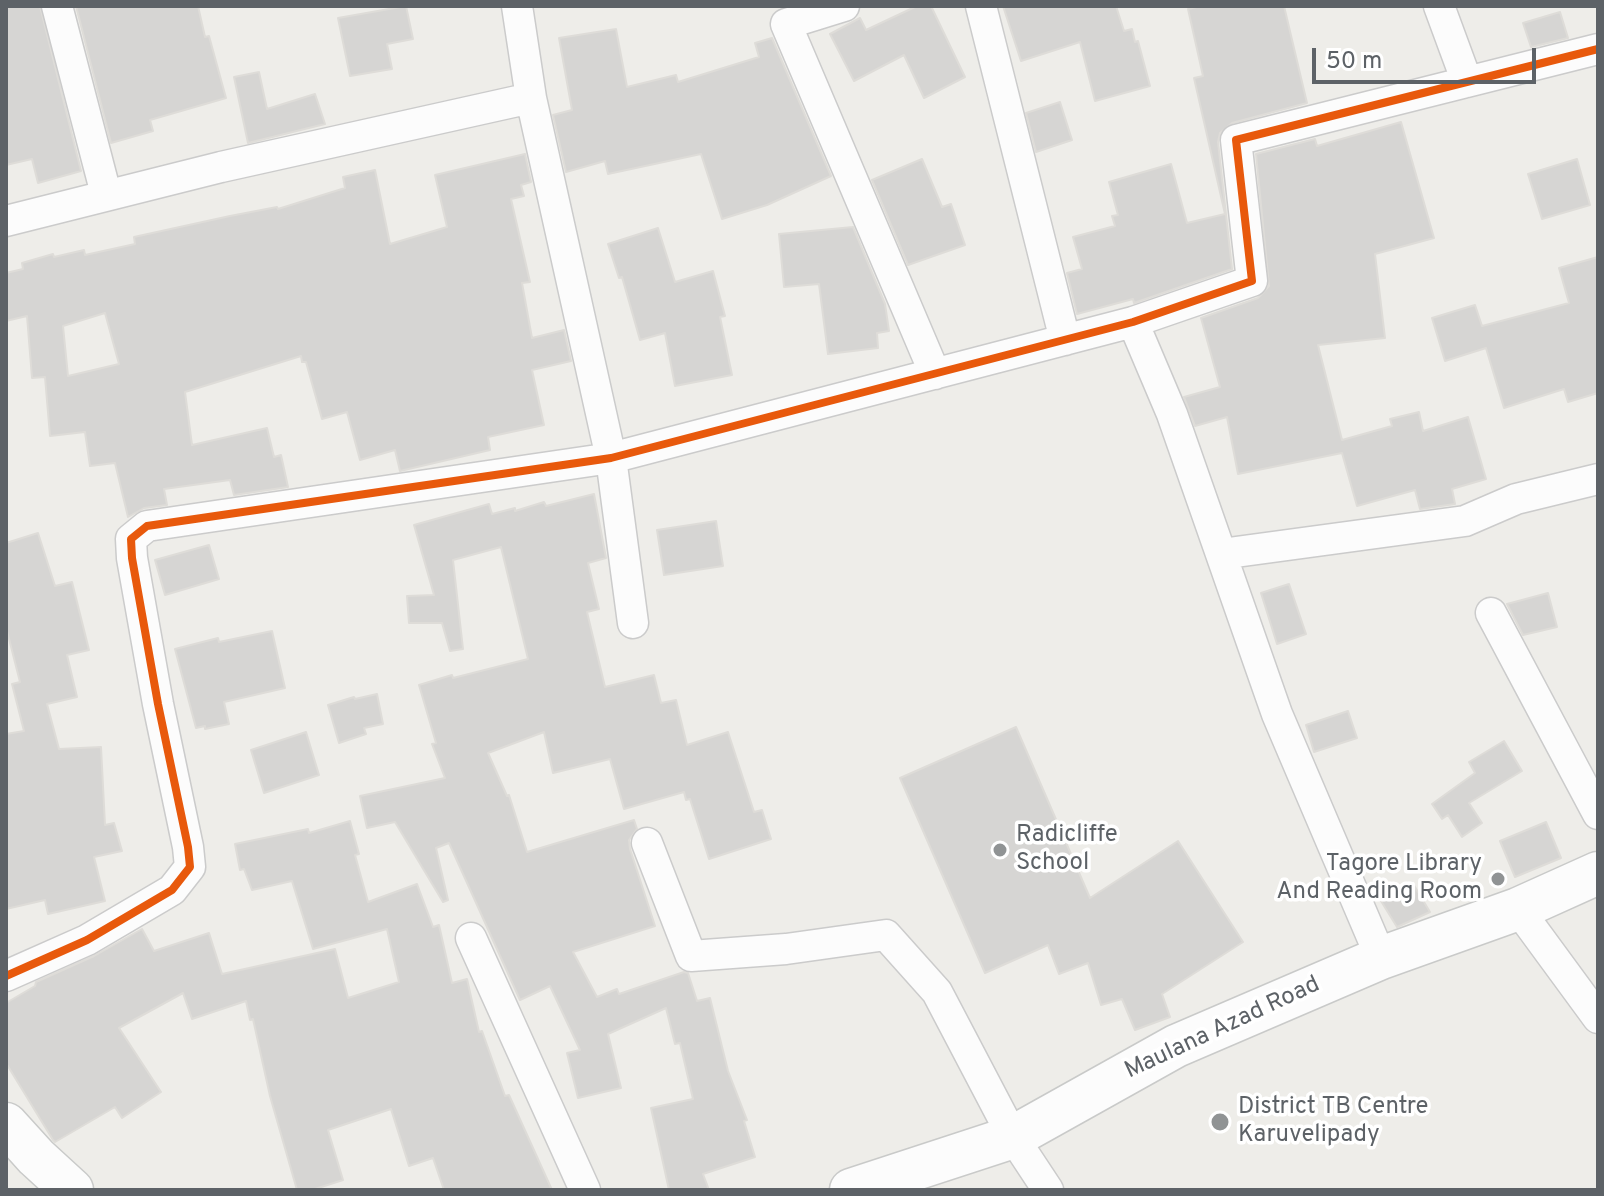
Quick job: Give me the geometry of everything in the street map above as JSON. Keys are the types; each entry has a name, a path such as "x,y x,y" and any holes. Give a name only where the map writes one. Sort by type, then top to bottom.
{"main road":[{"name":"Maulana Azad Road","path":"851,1190 1013,1137 1176,1046 1381,958 1518,909 1598,873"},
{"path":"6,1124 72,1190"}],"street":[{"path":"57,6 106,194"},
{"path":"517,6 531,98 611,458 633,623"},
{"path":"844,6 786,24 935,374"},
{"path":"981,6 1065,340"},
{"path":"1439,6 1467,82"},
{"path":"6,976 87,940 172,890 190,867 158,704 131,539 147,526 611,458 1133,322 1252,281 1236,140 1598,49"},
{"path":"6,221 106,194 531,98"},
{"path":"1133,322 1172,414 1277,714 1381,958"},
{"path":"1221,554 1465,521 1516,499 1598,479"},
{"path":"1491,613 1598,814"},
{"path":"647,843 691,956 786,949 886,935 937,992 1013,1137 1048,1190"},
{"path":"1518,909 1598,1018"},
{"path":"471,938 585,1190"}],"building":[{"path":"6,6 40,6 81,171 38,183 32,159 6,165"},
{"path":"76,6 198,6 226,98 150,120 153,131 111,143"},
{"path":"406,6 413,39 387,44 392,69 350,76 338,18"},
{"path":"917,6 931,6 965,77 924,98 904,55 854,81 830,34 860,18 866,30"},
{"path":"1003,6 1116,6 1124,31 1132,29 1135,42 1138,41 1150,86 1095,101 1080,42 1021,61"},
{"path":"1201,6 1284,6 1307,103 1232,123 1220,133 1218,142 1232,269 1134,303 1133,299 1077,314 1067,273 1082,269 1073,237 1115,226 1112,216 1118,215 1109,182 1171,164 1187,223 1225,214 1194,78 1203,76 1188,9"},
{"path":"1560,12 1568,38 1531,47 1523,23"},
{"path":"616,29 627,87 676,75 678,82 759,57 755,43 772,38 831,176 767,205 722,219 701,154 608,174 605,161 566,172 553,115 572,110 559,38"},
{"path":"259,72 267,109 315,94 325,124 248,143 234,77"},
{"path":"1060,102 1072,140 1036,152 1026,113"},
{"path":"1401,122 1434,238 1375,254 1385,338 1318,345 1342,440 1392,426 1390,419 1419,412 1423,431 1468,417 1486,479 1452,489 1455,504 1420,509 1415,490 1357,506 1342,453 1238,474 1227,417 1195,426 1184,397 1220,387 1201,318 1258,298 1269,286 1256,154 1315,139 1317,146"},
{"path":"525,154 531,182 521,185 524,196 511,199 530,282 522,283 532,338 564,330 571,361 532,370 544,425 488,437 490,450 400,471 395,450 360,460 347,412 322,419 306,362 302,362 301,356 185,392 192,445 267,428 274,457 281,455 288,487 234,495 230,480 164,489 167,505 144,508 128,517 115,463 90,466 85,432 50,436 45,377 32,378 27,316 6,321 6,273 23,269 22,263 53,254 54,257 84,250 85,255 135,244 134,237 278,209 345,188 343,177 375,170 390,244 447,227 435,175","holes":["105,313 119,364 68,376 63,326"]},
{"path":"922,159 942,207 951,204 965,245 908,265 872,180"},
{"path":"1577,159 1590,205 1542,219 1528,174"},
{"path":"853,227 885,304 889,331 877,333 878,348 828,354 819,284 784,287 779,234"},
{"path":"658,228 675,282 713,271 725,316 720,317 732,375 675,386 665,333 640,340 622,277 619,278 608,244"},
{"path":"1598,257 1598,393 1568,402 1564,389 1504,408 1486,348 1445,361 1432,318 1475,305 1482,326 1569,303 1559,268"},
{"path":"594,494 606,558 588,563 599,609 587,612 605,687 654,675 661,703 676,700 687,745 728,732 754,812 762,810 771,839 709,859 690,799 686,800 684,792 624,809 610,759 553,773 544,732 488,753 509,795 527,852 634,820 637,829 629,840 630,849 655,926 573,952 597,997 617,989 619,994 684,972 688,973 697,1001 710,998 728,1071 747,1120 744,1121 755,1157 703,1174 709,1190 669,1190 651,1108 693,1099 680,1043 675,1044 666,1008 608,1034 621,1088 578,1098 567,1053 580,1050 550,986 520,1000 449,843 436,848 448,900 443,902 395,822 367,828 360,796 445,778 432,744 436,743 419,685 528,659 501,547 453,560 463,649 450,651 442,623 409,623 407,596 434,595 414,525 489,504 492,514 544,502 546,506"},
{"path":"716,521 723,566 664,575 657,530"},
{"path":"38,533 55,586 72,582 89,650 67,655 77,697 47,704 59,749 101,747 105,825 114,823 122,851 94,857 105,901 48,914 45,900 6,909 6,734 24,731 12,684 20,682 6,627 6,543"},
{"path":"209,545 219,579 165,595 155,560"},
{"path":"1289,584 1306,634 1277,644 1261,593"},
{"path":"1548,593 1557,627 1523,635 1507,604"},
{"path":"272,631 285,688 224,702 229,724 196,728 175,649 218,638 219,642"},
{"path":"377,694 383,724 364,728 366,734 339,743 328,705"},
{"path":"1348,711 1357,738 1314,752 1306,725"},
{"name":"Radicliffe School","path":"1016,727 1090,898 1178,841 1243,942 1162,994 1170,1017 1135,1030 1122,999 1101,1005 1088,963 1059,974 1048,945 985,973 900,778"},
{"path":"306,732 319,775 264,793 251,750"},
{"path":"1504,741 1522,771 1469,803 1482,823 1462,837 1448,815 1442,819 1432,804 1475,773 1469,762"},
{"path":"350,821 359,854 355,855 368,902 417,884 433,927 439,925 452,983 467,979 479,1032 482,1031 505,1096 509,1095 552,1190 444,1190 433,1158 409,1166 391,1109 328,1130 343,1180 312,1190 297,1190 246,1001 192,1019 183,993 119,1028 161,1092 122,1118 115,1107 55,1142 6,1063 6,1003 35,986 36,982 94,956 142,929 154,951 209,933 222,974 335,949 348,998 399,982 387,929 313,949 292,881 252,890 244,869 240,870 235,844 308,829 309,833"},
{"path":"1546,822 1561,858 1515,877 1500,841"},
{"path":"1412,882 1430,912 1397,927 1381,901"}],"cycle path":[{"path":"6,976 87,940 172,890 190,867 132,558 131,539 147,526 611,458 1133,322 1252,281 1236,140 1598,49"}],"place":[{"name":"Radicliffe School","path":"1000,850"},
{"name":"Tagore Library And Reading Room","path":"1498,879"},
{"name":"District TB Centre Karuvelipady","path":"1220,1122"}]}
